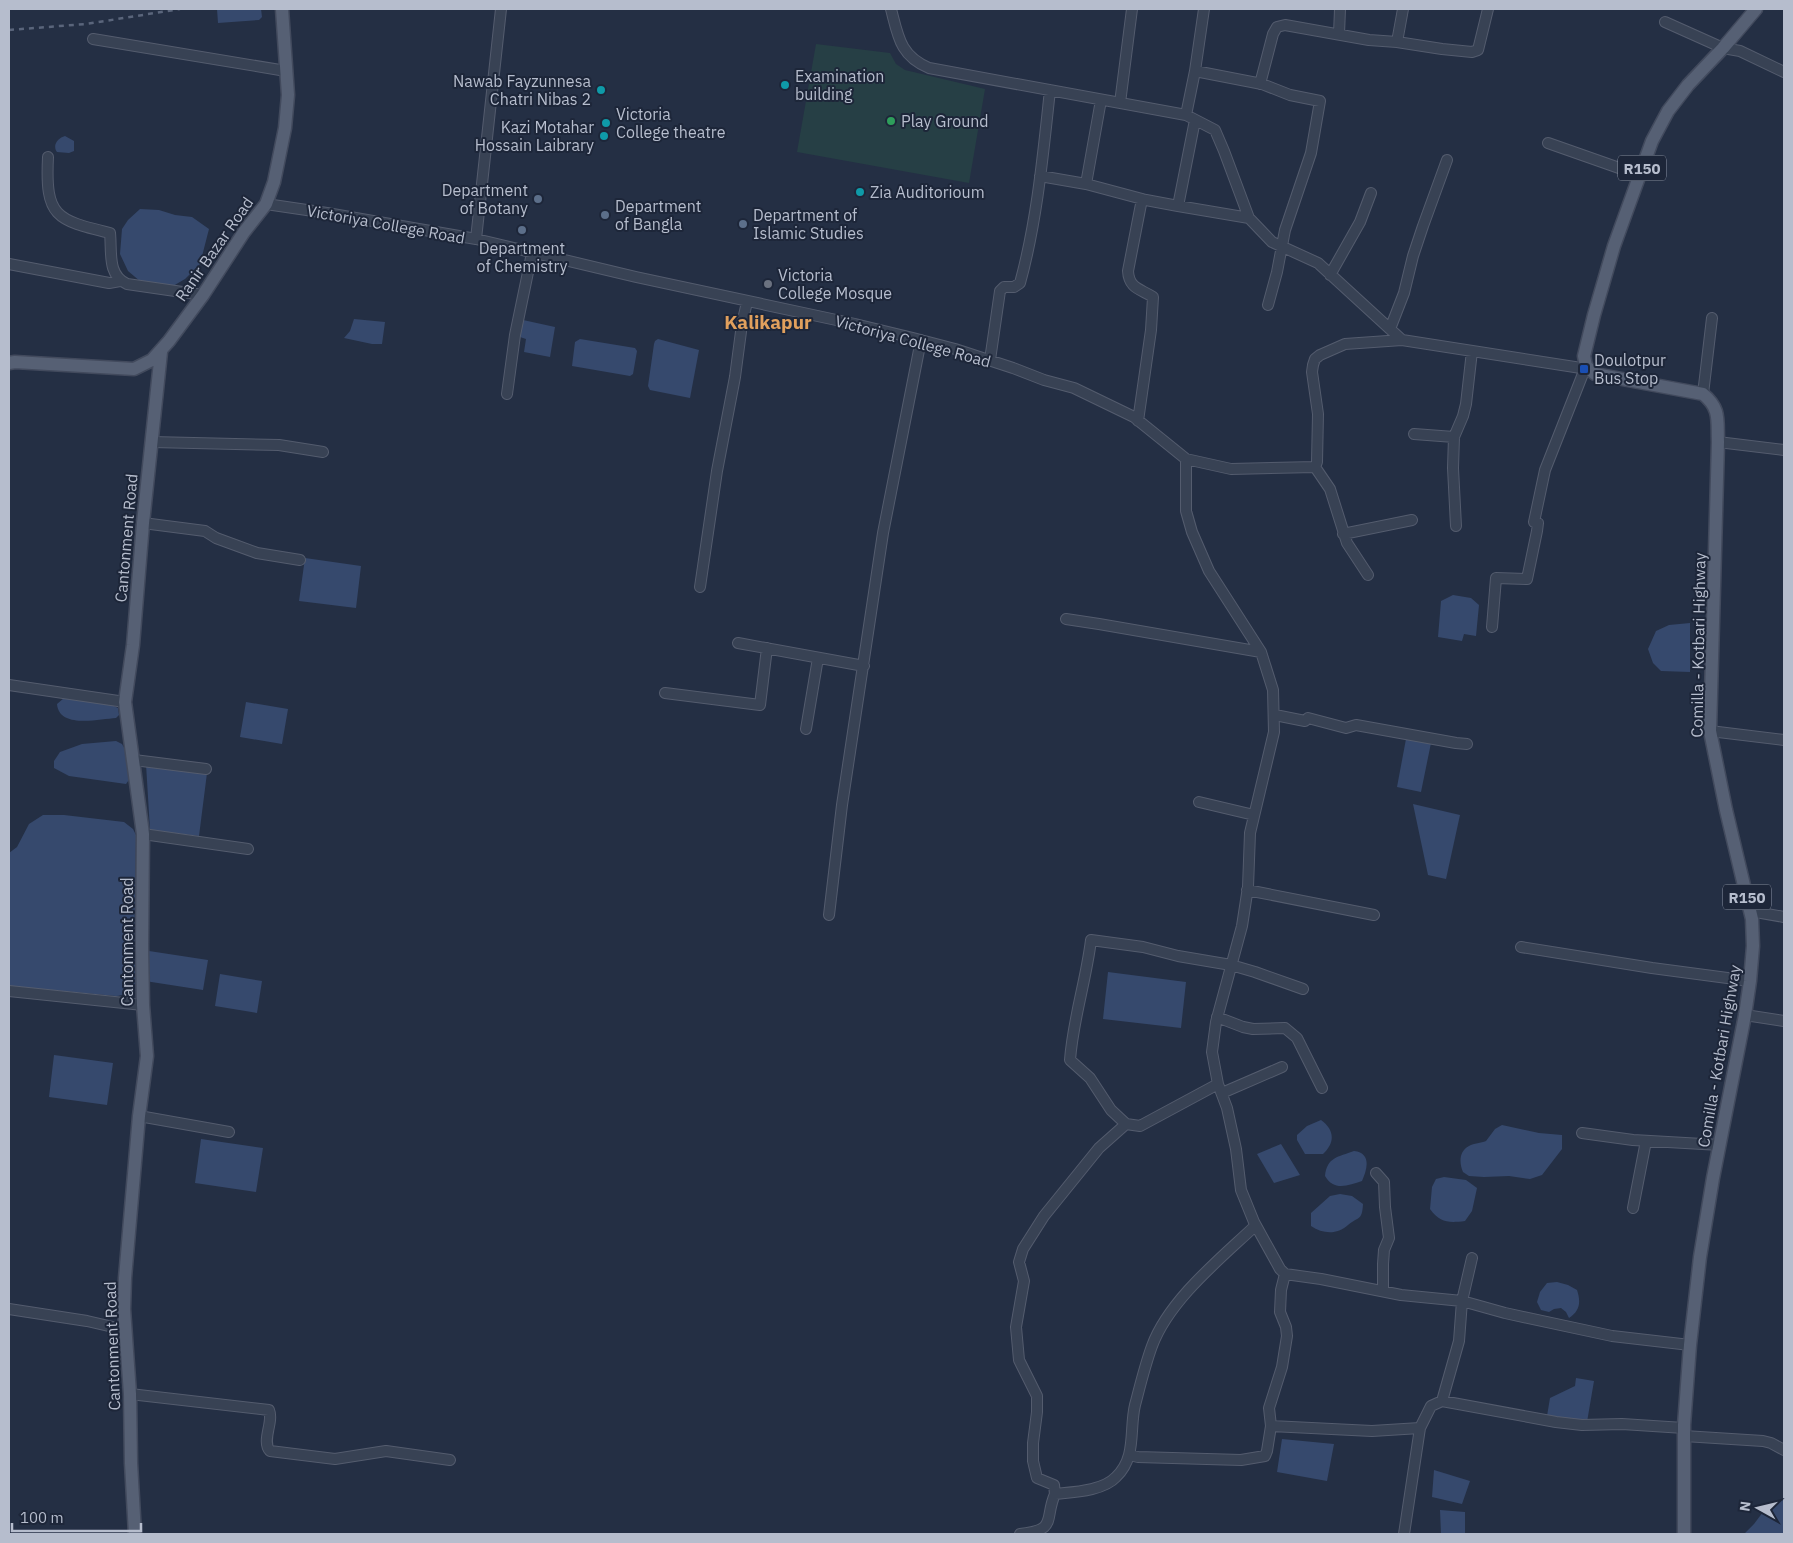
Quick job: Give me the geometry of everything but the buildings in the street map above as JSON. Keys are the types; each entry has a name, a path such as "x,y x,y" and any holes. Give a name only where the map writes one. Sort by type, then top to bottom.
{"main road":[{"name":"Ranir Bazar Road","path":"160,352 203,295 244,232 266,204 274,182 285,128 288,95 282,9"},
{"name":"R150","path":"1586,366 1584,356 1614,246 1652,141 1668,111 1756,9"},
{"path":"9,363 134,369 152,360 160,352"},
{"name":"Cantonment Road","path":"135,1534 125,1278 139,1116 147,1056 143,1005 143,834 125,702 133,645 160,352"},
{"path":"1586,366 1595,374 1703,394"},
{"name":"Comilla - Kotbari Highway","path":"1684,1534 1684,1432 1690,1345 1700,1257 1745,1015 1753,946 1752,919 1724,801 1710,731 1718,442 1716,411 1713,402 1703,394"}],"street":[{"path":"476,239 501,9"},
{"path":"891,9 903,48 912,60 920,64 950,72 1191,118 1215,130 1249,218 1272,242 1318,263 1402,340"},
{"path":"1120,103 1132,9"},
{"path":"1178,206 1204,9"},
{"path":"1339,34 1340,9"},
{"path":"1397,42 1403,9"},
{"path":"1260,84 1273,34 1277,27 1285,25 1369,40 1472,52 1478,50 1488,9"},
{"path":"1665,22 1723,48 1740,51 1784,72"},
{"path":"94,39 286,71"},
{"path":"1195,71 1260,84 1290,95 1320,101 1311,153 1285,230 1283,247 1268,305"},
{"path":"990,360 1000,291 1004,286 1014,287 1020,283 1030,239 1040,176 1050,90"},
{"path":"1086,184 1101,100"},
{"path":"1548,143 1639,175"},
{"path":"48,157 47,189 58,214 67,221 80,226 110,233 113,269 120,281"},
{"path":"1390,329 1404,293 1413,256 1447,160"},
{"path":"1040,176 1086,184 1142,199 1249,218"},
{"path":"1330,275 1360,222 1370,193"},
{"path":"1138,420 1151,330 1153,298 1135,287 1128,279 1142,199"},
{"name":"Victoriya College Road","path":"266,204 476,239 921,340 990,360 1044,380 1074,388 1138,420 1186,459 1231,469 1315,467"},
{"path":"507,394 515,335 532,252"},
{"path":"9,264 109,282 120,281 127,284 203,295"},
{"path":"700,588 716,471 735,377 747,302"},
{"path":"1703,394 1712,318"},
{"path":"829,915 842,805 883,533 921,340"},
{"path":"1368,575 1346,543 1330,489 1315,467 1318,414 1312,372 1315,359 1345,344 1402,340 1581,368 1586,366"},
{"path":"1456,526 1453,468 1454,437 1466,404 1472,352"},
{"path":"1492,627 1496,578 1527,579 1538,523 1534,522 1545,470 1586,366"},
{"path":"1414,434 1454,437"},
{"path":"152,442 279,445 323,452"},
{"path":"1718,442 1784,450"},
{"path":"1186,459 1186,511 1192,532 1209,571 1261,652 1273,690 1274,732 1250,833 1247,890 1242,926 1217,1017 1212,1052 1236,1149 1241,1190 1256,1226 1280,1269 1285,1274 1401,1295 1462,1301 1506,1313 1612,1336 1690,1345"},
{"path":"1343,534 1412,520"},
{"path":"143,523 205,531 216,538 257,553 300,560"},
{"path":"1066,619 1261,652"},
{"path":"738,643 864,666"},
{"path":"666,694 760,705 767,648"},
{"path":"806,729 818,658"},
{"path":"9,685 125,702"},
{"path":"1275,714 1305,721 1308,718 1346,728 1356,725 1466,744"},
{"path":"1710,731 1784,740"},
{"path":"134,760 206,769"},
{"path":"1199,802 1254,815"},
{"path":"143,834 248,849"},
{"path":"1247,890 1374,915"},
{"path":"1750,911 1784,916"},
{"path":"1282,1067 1220,1088 1140,1126 1126,1124 1111,1110 1090,1078 1070,1060 1077,1006 1089,961 1091,940 1143,947 1178,956 1231,965 1302,989"},
{"path":"1521,947 1643,967 1750,981"},
{"path":"9,991 143,1005"},
{"path":"1745,1015 1784,1021"},
{"path":"1217,1017 1248,1028 1285,1028 1297,1038 1322,1088"},
{"path":"139,1116 229,1132"},
{"path":"1020,1534 1033,1533 1050,1521 1051,1504 1055,1494 1054,1485 1037,1478 1033,1461 1033,1443 1038,1412 1037,1396 1019,1360 1016,1327 1024,1281 1019,1262 1023,1249 1044,1216 1099,1148 1126,1124"},
{"path":"1582,1133 1646,1141 1720,1145"},
{"path":"1633,1208 1646,1141"},
{"path":"1376,1173 1384,1182 1389,1238 1384,1250 1382,1264 1383,1291"},
{"path":"1055,1494 1090,1490 1116,1478 1123,1469 1129,1455 1135,1405 1146,1368 1153,1345 1170,1313 1206,1271 1256,1226"},
{"path":"1442,1401 1459,1341 1462,1301 1472,1258"},
{"path":"1129,1455 1138,1457 1233,1460 1265,1456 1268,1451 1271,1426 1269,1408 1282,1367 1287,1336 1286,1327 1280,1312 1281,1290 1285,1274"},
{"path":"9,1309 87,1321 126,1330"},
{"path":"130,1394 269,1410 267,1446 270,1451 335,1459 386,1451 450,1460"},
{"path":"1404,1534 1420,1428 1431,1406 1442,1401 1556,1422 1582,1425 1622,1424 1763,1441 1784,1450"},
{"path":"1271,1426 1372,1431 1420,1428"}],"green space":[{"name":"Play Ground","path":"816,44 890,53 896,64 905,70 985,89 969,183 797,152"}],"water":[{"path":"217,9 261,9 262,17 259,20 218,23"},
{"path":"65,136 74,141 74,151 69,153 57,152 56,142"},
{"path":"140,209 159,210 175,215 192,217 209,229 200,264 185,279 173,286 141,282 128,271 120,254 122,229 128,220"},
{"path":"354,319 385,322 382,344 372,344 344,338 350,331"},
{"path":"523,320 555,327 550,357 524,352 526,339 520,337"},
{"path":"580,339 635,348 637,351 633,374 630,376 572,366 575,342"},
{"path":"658,339 699,350 690,398 650,390 648,386 654,344"},
{"path":"305,558 361,566 356,608 299,601"},
{"path":"1453,595 1471,598 1479,605 1476,636 1464,634 1462,641 1438,637 1441,601"},
{"path":"1690,623 1690,672 1661,671 1653,663 1648,649 1656,631 1669,625"},
{"path":"64,698 112,705 118,708 119,715 116,718 100,720 72,720 59,712 57,704"},
{"path":"246,702 288,709 282,744 240,737"},
{"path":"1406,739 1431,743 1421,792 1397,787"},
{"path":"116,741 122,744 127,753 131,777 126,784 69,776 54,768 54,761 60,752 82,744"},
{"path":"146,764 207,773 199,836 150,830"},
{"path":"1413,804 1460,815 1446,879 1428,875"},
{"path":"43,815 64,815 124,822 133,829 136,835 134,958 136,978 133,988 124,994 116,996 9,986 9,853 17,847 29,824"},
{"path":"149,951 208,960 203,990 145,981"},
{"path":"1108,972 1186,982 1181,1028 1103,1019"},
{"path":"220,974 262,981 257,1013 215,1006"},
{"path":"54,1055 113,1063 107,1105 49,1097"},
{"path":"1321,1120 1331,1132 1330,1145 1323,1154 1305,1154 1297,1140 1297,1135 1307,1126"},
{"path":"1502,1125 1539,1133 1562,1135 1562,1149 1542,1175 1530,1179 1509,1176 1469,1176 1463,1172 1461,1161 1463,1151 1471,1145 1486,1141 1495,1129"},
{"path":"201,1139 263,1148 256,1192 195,1183"},
{"path":"1281,1144 1300,1175 1274,1183 1257,1154"},
{"path":"1354,1151 1360,1152 1366,1158 1367,1163 1362,1181 1342,1186 1333,1184 1325,1176 1328,1165 1334,1159"},
{"path":"1444,1177 1466,1180 1477,1188 1472,1211 1465,1221 1445,1221 1437,1217 1430,1209 1432,1187 1436,1179"},
{"path":"1340,1194 1352,1196 1363,1204 1362,1213 1359,1217 1335,1232 1320,1231 1311,1226 1311,1213 1330,1196"},
{"path":"1557,1282 1577,1290 1579,1306 1569,1318 1561,1308 1549,1312 1541,1310 1537,1302 1540,1292 1547,1283"},
{"path":"1576,1378 1594,1381 1587,1422 1547,1416 1550,1398 1575,1386"},
{"path":"1282,1439 1334,1444 1327,1481 1277,1472"},
{"path":"1434,1470 1470,1481 1462,1504 1432,1497"},
{"path":"1784,1500 1784,1534 1744,1534 1769,1504"},
{"path":"1440,1510 1465,1512 1465,1534 1441,1534"}],"railway":[{"path":"9,30 86,24 180,9"}],"place":[{"name":"Examination building","path":"785,85"},
{"name":"Nawab Fayzunnesa Chatri Nibas 2","path":"601,90"},
{"name":"Play Ground","path":"891,121"},
{"name":"Victoria College theatre","path":"606,123"},
{"name":"Kazi Motahar Hossain Laibrary","path":"604,136"},
{"name":"Zia Auditorioum","path":"860,192"},
{"name":"Department of Botany","path":"538,199"},
{"name":"Department of Bangla","path":"605,215"},
{"name":"Department of Islamic Studies","path":"743,224"},
{"name":"Department of Chemistry","path":"522,230"},
{"name":"Victoria College Mosque","path":"768,284"},
{"name":"Doulotpur Bus Stop","path":"1584,369"}],"district":[{"name":"Kalikapur","path":"768,322"}]}
